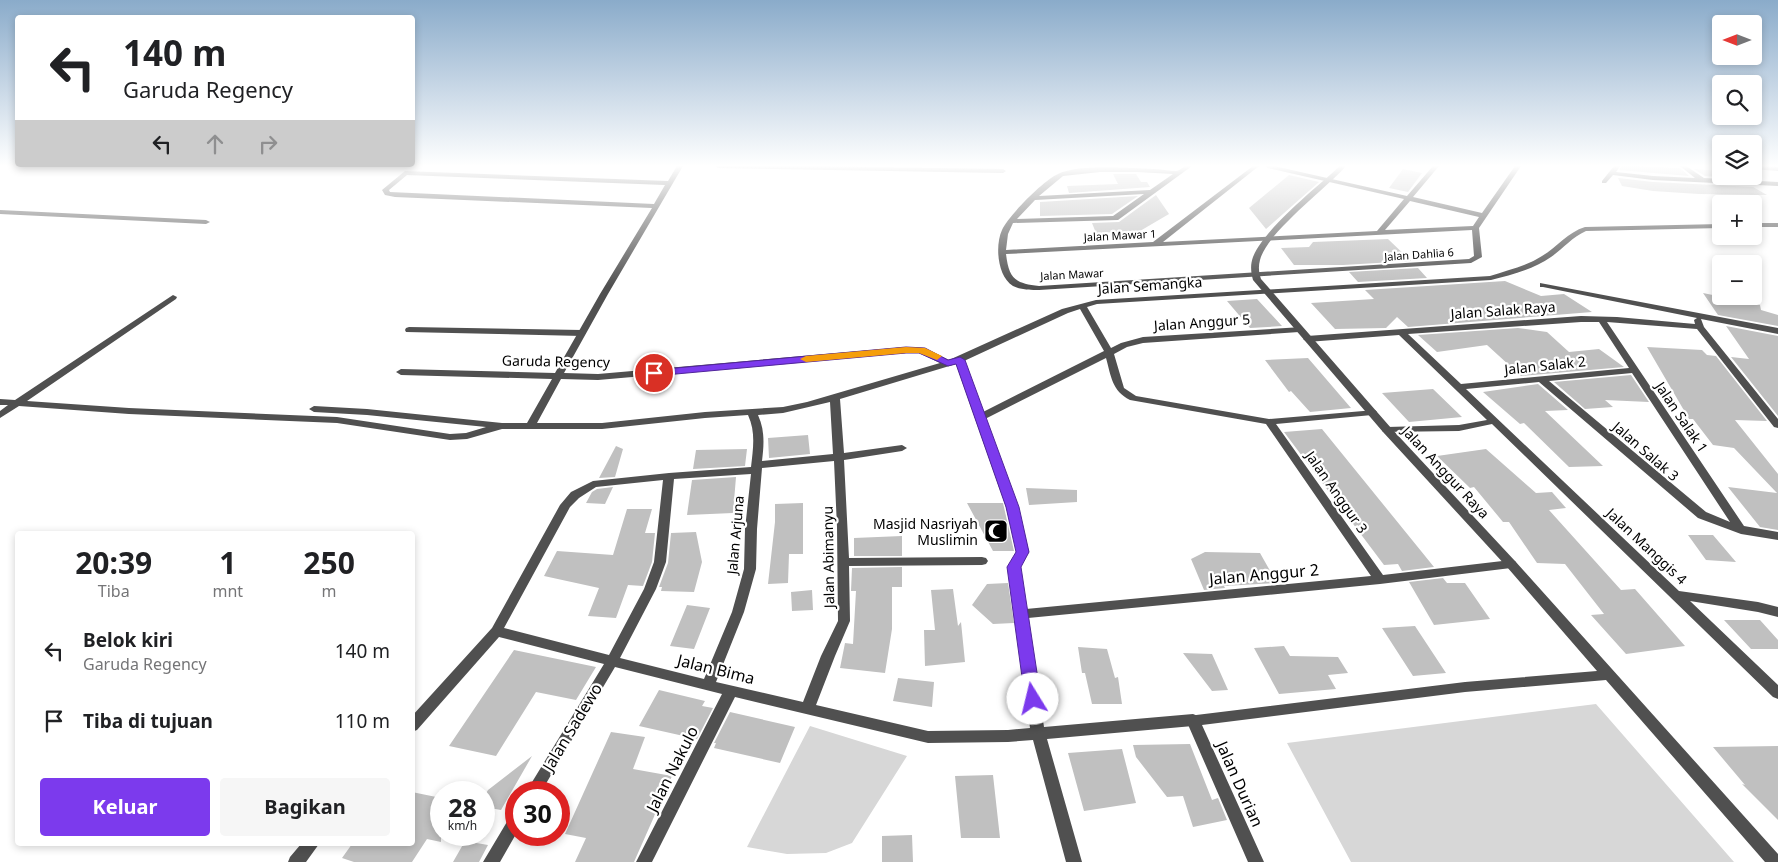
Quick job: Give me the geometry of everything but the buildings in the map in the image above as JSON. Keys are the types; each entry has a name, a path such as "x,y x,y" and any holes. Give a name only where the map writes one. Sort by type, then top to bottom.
{"street":[{"path":"530,426 656,206"},
{"path":"1002,252 1003,235 1011,221 1026,206"},
{"path":"1011,221 1115,218 1133,206"},
{"path":"1154,245 1204,206"},
{"path":"1301,206 1268,239 1256,257 1260,283 1491,278 1526,267 1544,258 1565,239 1585,229 1712,226"},
{"path":"1379,233 1403,206"},
{"path":"1441,206 1484,216"},
{"path":"1475,228 1491,206"},
{"path":"0,212 206,222"},
{"path":"1762,225 1778,225"},
{"name":"Jalan Mawar 1","path":"1002,252 1475,228"},
{"name":"Jalan Dahlia 6","path":"1260,283 1471,261 1478,257 1475,228"},
{"name":"Jalan Mawar","path":"1002,252 1009,277 1014,283 1029,287 1260,283"},
{"name":"Jalan Semangka","path":"502,426 602,426 792,408 835,399 960,360 1082,305 1118,299 1260,283"},
{"name":"Jalan Anggur Raya","path":"1260,283 1387,430 1511,564 1775,862"},
{"name":"Jalan Salak Raya","path":"1543,285 1778,331"},
{"path":"0,415 173,297"},
{"path":"1082,305 1109,352 1120,388 1132,398 1269,422 1372,412"},
{"path":"1696,315 1700,326 1778,425"},
{"name":"Jalan Salak Raya","path":"1307,339 1400,331 1601,319 1700,326"},
{"name":"Jalan Salak 1","path":"1601,319 1741,530"},
{"name":"Garuda Regency","path":"409,330 582,333"},
{"name":"Jalan Anggur 5","path":"981,417 1124,344 1143,340 1299,330"},
{"name":"Jalan Manggis 4","path":"1400,331 1778,693"},
{"name":"Garuda Regency","path":"401,372 598,377 906,350 921,350 948,363"},
{"path":"960,360 1012,507 1023,552 1014,567 1038,733 1074,862"},
{"name":"Jalan Salak 2","path":"1458,387 1634,370"},
{"name":"Jalan Salak 3","path":"1542,380 1686,504 1702,515 1741,530 1778,536"},
{"name":"Jalan Abimanyu","path":"808,708 844,621 844,562 835,399"},
{"path":"0,402 129,411 337,420 450,437 486,432 502,426"},
{"path":"314,408 502,426"},
{"name":"Jalan Arjuna","path":"708,685 738,612 750,569 751,529 759,438 757,423 752,413"},
{"path":"1387,430 1459,428 1494,421"},
{"name":"Jalan Anggur 3","path":"1269,422 1380,580"},
{"path":"415,723 496,631 566,505 575,495 593,484 839,458 902,448"},
{"name":"Jalan Sadewo","path":"540,781 612,661 650,589 660,562 669,476"},
{"path":"844,562 982,561"},
{"name":"Jalan Anggur 2","path":"1020,614 1380,580 1511,564"},
{"path":"1677,595 1758,607 1778,612"},
{"name":"Jalan Bima","path":"496,631 731,691 928,737 1008,736 1193,720 1465,687 1608,674"},
{"name":"Jalan Nakulo","path":"644,862 731,691"},
{"name":"Jalan Durian","path":"1193,720 1256,862"},
{"path":"491,862 505,838"},
{"path":"296,862 309,846"}],"shaded area":[{"path":"1596,704 1734,862 1351,862 1287,743"},
{"path":"810,726 907,756 852,843 826,853 787,854 747,847"}],"slow traffic":[{"path":"806,359 906,350 921,350 937,356"}],"place":[{"name":"Masjid Nasriyah Muslimin","path":"996,531"}],"route":[{"path":"654,373 906,350 921,350 933,354 948,363 960,360 1012,507 1023,552 1014,567 1033,699"}]}
